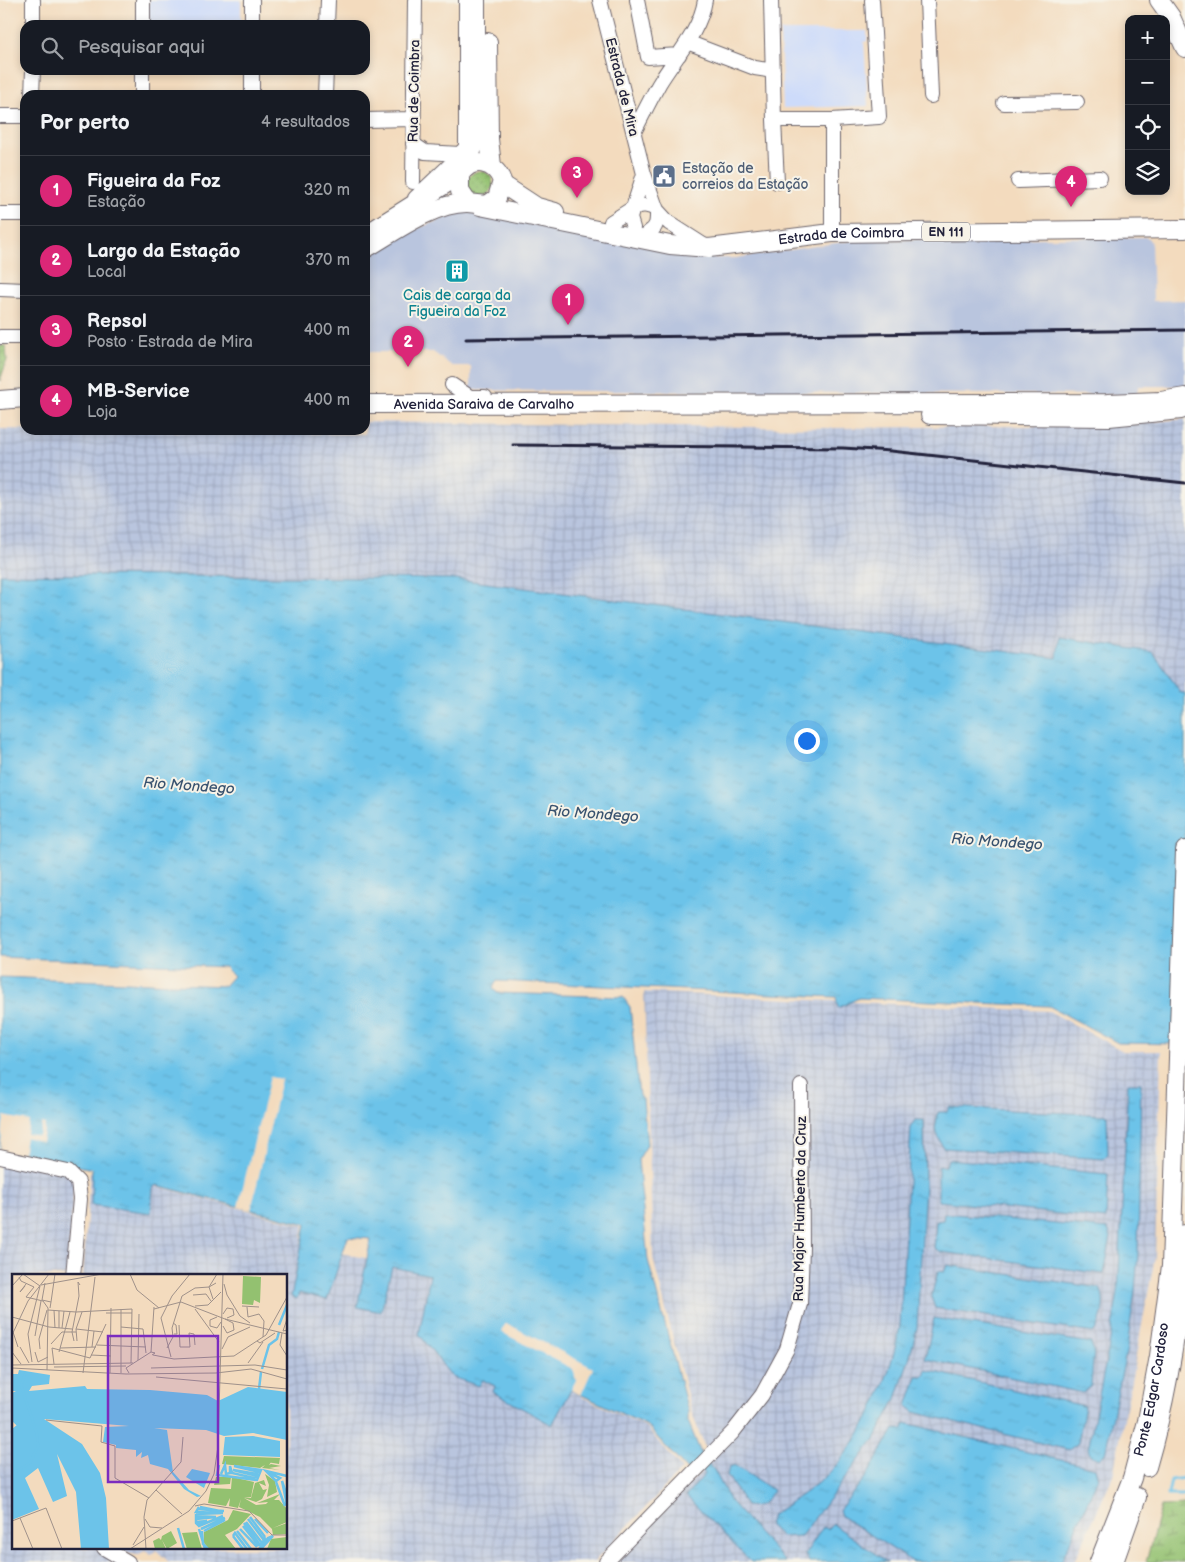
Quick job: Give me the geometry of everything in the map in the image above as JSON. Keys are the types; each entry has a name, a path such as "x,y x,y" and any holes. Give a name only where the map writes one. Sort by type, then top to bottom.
{"main road":[{"path":"474,204 460,191 462,166 476,139 476,0"},
{"path":"370,247 436,210 457,203 487,205 497,198 502,184 500,175 492,166 489,139 488,0"},
{"path":"1158,0 1171,17 1185,47"},
{"path":"370,231 405,210 462,166 479,163 492,166"},
{"name":"EN 111","path":"502,184 537,207 611,222 670,245 709,248"},
{"name":"EN 111","path":"474,204 640,233"},
{"name":"Estrada de Coimbra","path":"709,248 832,233 1185,229"},
{"path":"1108,410 1185,397"},
{"path":"0,400 20,398"},
{"name":"Avenida Saraiva de Carvalho","path":"370,404 1108,410"},
{"path":"1108,410 1185,410"},
{"name":"Ponte Edgar Cardoso","path":"1099,1562 1132,1478 1147,1422 1159,1356 1171,1266 1185,850"},
{"name":"Ponte Edgar Cardoso","path":"1114,1562 1160,1425 1179,1310 1185,1233"}],"street":[{"path":"33,20 34,0"},
{"path":"143,0 143,20"},
{"path":"252,0 252,20"},
{"path":"327,20 328,0"},
{"name":"Rua de Coimbra","path":"413,182 412,119 415,0"},
{"path":"413,144 425,152 462,166 466,146 466,0"},
{"name":"Estrada de Mira","path":"600,0 644,174 657,210"},
{"path":"637,0 648,56 679,55"},
{"path":"634,132 659,84 688,42 703,12 705,0"},
{"path":"771,0 777,182"},
{"path":"774,120 832,120 879,117 872,0"},
{"path":"927,0 931,96"},
{"path":"688,42 755,68 773,71"},
{"path":"32,90 33,75"},
{"path":"142,75 142,90"},
{"path":"252,75 252,90"},
{"path":"325,90 326,75"},
{"path":"1004,103 1077,102"},
{"path":"0,116 20,116"},
{"path":"370,120 412,119"},
{"path":"832,120 832,233"},
{"path":"644,174 630,218 640,233 657,223 657,210"},
{"path":"1018,181 1100,178"},
{"path":"611,222 640,205 657,210 669,223 709,248"},
{"path":"0,214 20,214"},
{"path":"0,289 20,290"},
{"path":"0,336 20,336"},
{"path":"452,385 470,397 580,399 602,405"},
{"name":"Rua Major Humberto da Cruz","path":"606,1562 711,1452 733,1432 762,1395 787,1350 800,1304 802,1248 800,1086"},
{"path":"0,1157 68,1172 78,1182 80,1199 73,1274"},
{"path":"107,1550 128,1562"}],"shaded area":[{"path":"149,0 241,0 241,20 149,20"},
{"path":"780,31 867,31 867,41 864,42 868,106 783,108"},
{"path":"463,211 715,258 736,258 856,240 1147,237 1151,242 1153,301 1185,300 1185,386 1138,386 1137,395 471,390 471,366 452,366 433,352 370,352 370,255 411,231"},
{"path":"1185,419 1185,693 1181,693 1153,652 1060,637 1057,658 456,579 0,574 0,429 20,429 20,435 370,435 370,422 831,428 1114,425"},
{"path":"644,992 1049,1011 1123,1051 1161,1051 1155,1257 1113,1476 1074,1562 615,1562 714,1458 704,1445 691,1411 653,1258"},
{"path":"0,1153 75,1170 67,1274 12,1274 12,1550 98,1550 116,1562 0,1562"},
{"path":"90,1173 156,1186 304,1225 301,1244 433,1273 606,1349 582,1397 645,1426 682,1469 594,1562 169,1562 156,1550 288,1550 288,1274 83,1274"},
{"path":"123,1550 156,1550 151,1555 145,1551 137,1555 127,1553"}],"green space":[{"path":"480,171 489,175 493,184 489,193 480,197 471,193 467,184 471,175"},
{"path":"0,346 6,346 7,360 0,381"},
{"path":"1185,1505 1185,1562 1146,1562 1161,1506"}],"water":[{"name":"Rio Mondego","path":"0,574 456,579 1057,658 1059,637 1153,652 1181,693 1185,693 1185,1044 1118,1043 1049,1006 859,998 838,1008 836,997 497,981 493,987 497,993 623,997 630,1007 639,1096 643,1099 647,1145 638,1160 648,1260 688,1411 688,1421 702,1456 714,1470 731,1502 785,1562 751,1562 686,1496 705,1474 697,1462 688,1471 646,1425 571,1390 552,1425 493,1392 495,1386 483,1380 479,1386 452,1377 419,1334 430,1275 392,1267 381,1312 357,1307 371,1239 348,1237 327,1300 299,1293 297,1299 291,1297 306,1224 156,1185 153,1188 151,1213 91,1205 92,1169 0,1149 0,977 224,986 233,976 225,967 0,957"},
{"path":"1128,1083 1141,1083 1138,1254 1127,1348 1105,1454 1099,1459 1090,1455 1088,1449 1118,1291"},
{"path":"949,1107 1107,1115 1108,1154 1103,1159 943,1148 935,1129 938,1112 947,1112"},
{"path":"915,1120 924,1120 925,1185 917,1328 910,1356 896,1399 875,1439 801,1536 782,1537 769,1525 772,1515 819,1482 846,1454 867,1420 891,1364 900,1325 911,1126"},
{"path":"948,1159 1108,1174 1106,1219 938,1201 938,1167 946,1166"},
{"path":"944,1213 1108,1229 1111,1237 1104,1274 941,1252 934,1248 936,1221 943,1220"},
{"path":"947,1265 1100,1288 1103,1305 1099,1323 1093,1333 935,1308 931,1297 938,1271 944,1272"},
{"path":"934,1318 1091,1343 1094,1351 1091,1386 1083,1393 925,1359"},
{"path":"926,1370 1085,1406 1078,1443 1069,1450 914,1412 907,1406 917,1376 924,1376"},
{"path":"905,1423 1095,1468 1098,1478 1061,1562 913,1562 841,1516 839,1510 868,1474 894,1429 904,1429"},
{"path":"734,1465 773,1490 763,1503 751,1507 746,1506 727,1475 729,1467"},
{"path":"833,1524 887,1562 809,1562 805,1554 823,1527 828,1529"}],"pier":[{"path":"270,1077 281,1079 251,1210 238,1207"},
{"path":"4,1116 29,1121 27,1134 39,1136 42,1123 45,1124 42,1142 26,1137 23,1155 0,1151"},
{"path":"506,1323 593,1368 581,1395 571,1390 576,1380 573,1369 501,1332"}],"waterway":[{"path":"1185,1478 1171,1480 1168,1495 1185,1495"}],"railway":[{"path":"466,339 1185,330"},
{"path":"513,445 843,448 891,451 1185,483"}],"place":[{"name":"Estação de correios da Estação","path":"664,176"},
{"name":"Repsol","path":"577,198"},
{"name":"MB-Service","path":"1071,207"},
{"name":"Cais de carga da Figueira da Foz","path":"457,271"},
{"name":"Figueira da Foz","path":"568,325"},
{"name":"Largo da Estação","path":"408,367"}]}
